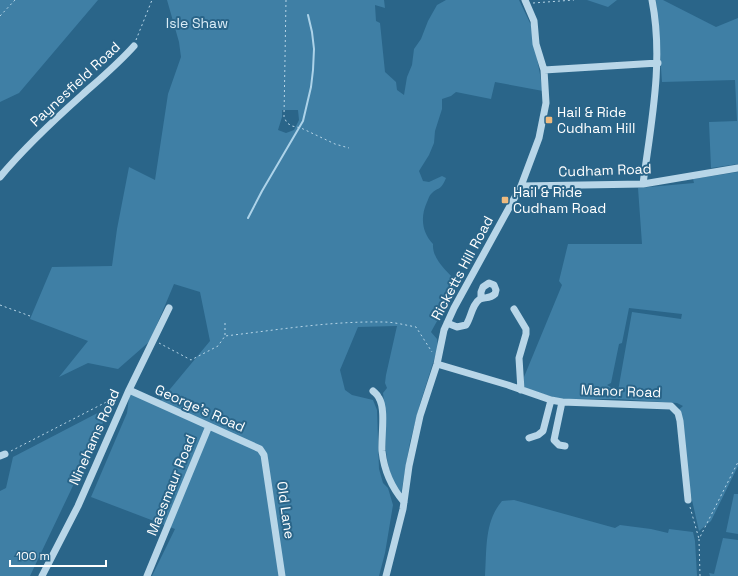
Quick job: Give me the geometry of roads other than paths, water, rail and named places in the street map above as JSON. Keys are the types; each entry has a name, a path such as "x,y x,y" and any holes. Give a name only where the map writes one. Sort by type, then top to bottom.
{"street":[{"path":"644,184 658,63 652,0"},
{"name":"Ricketts Hill Road","path":"386,576 404,502 409,466 420,416 440,354 444,330 521,186 539,138 546,104 544,70 536,44 534,21 525,2"},
{"name":"Paynesfield Road","path":"0,177 19,156 80,97 124,58 134,46"},
{"path":"544,70 658,63"},
{"name":"Cudham Road","path":"521,186 644,184 738,168"},
{"path":"447,323 457,327 467,324 474,307 481,298"},
{"name":"Ninehams Road","path":"42,576 78,506 129,390 169,308"},
{"path":"514,309 526,329 519,358 520,390"},
{"name":"Manor Road","path":"437,364 562,402 671,406 678,413 680,421 688,500"},
{"name":"George's Road","path":"129,390 260,449"},
{"path":"373,391 380,399 382,410 382,452 388,474 396,492 404,502"},
{"path":"529,438 538,435 543,431 552,400"},
{"path":"562,402 554,440 558,445 565,446"},
{"name":"Maesmaur Road","path":"151,575 209,426"},
{"name":"Old Lane","path":"260,449 264,455 282,576"}],"waterway":[{"path":"248,218 303,121 311,87 314,49 308,15"}],"place":[{"name":"Hail & Ride Cudham Hill","path":"549,120"},
{"name":"Hail & Ride Cudham Road","path":"505,200"}],"park label":[{"name":"Isle Shaw","path":"197,23"}]}
